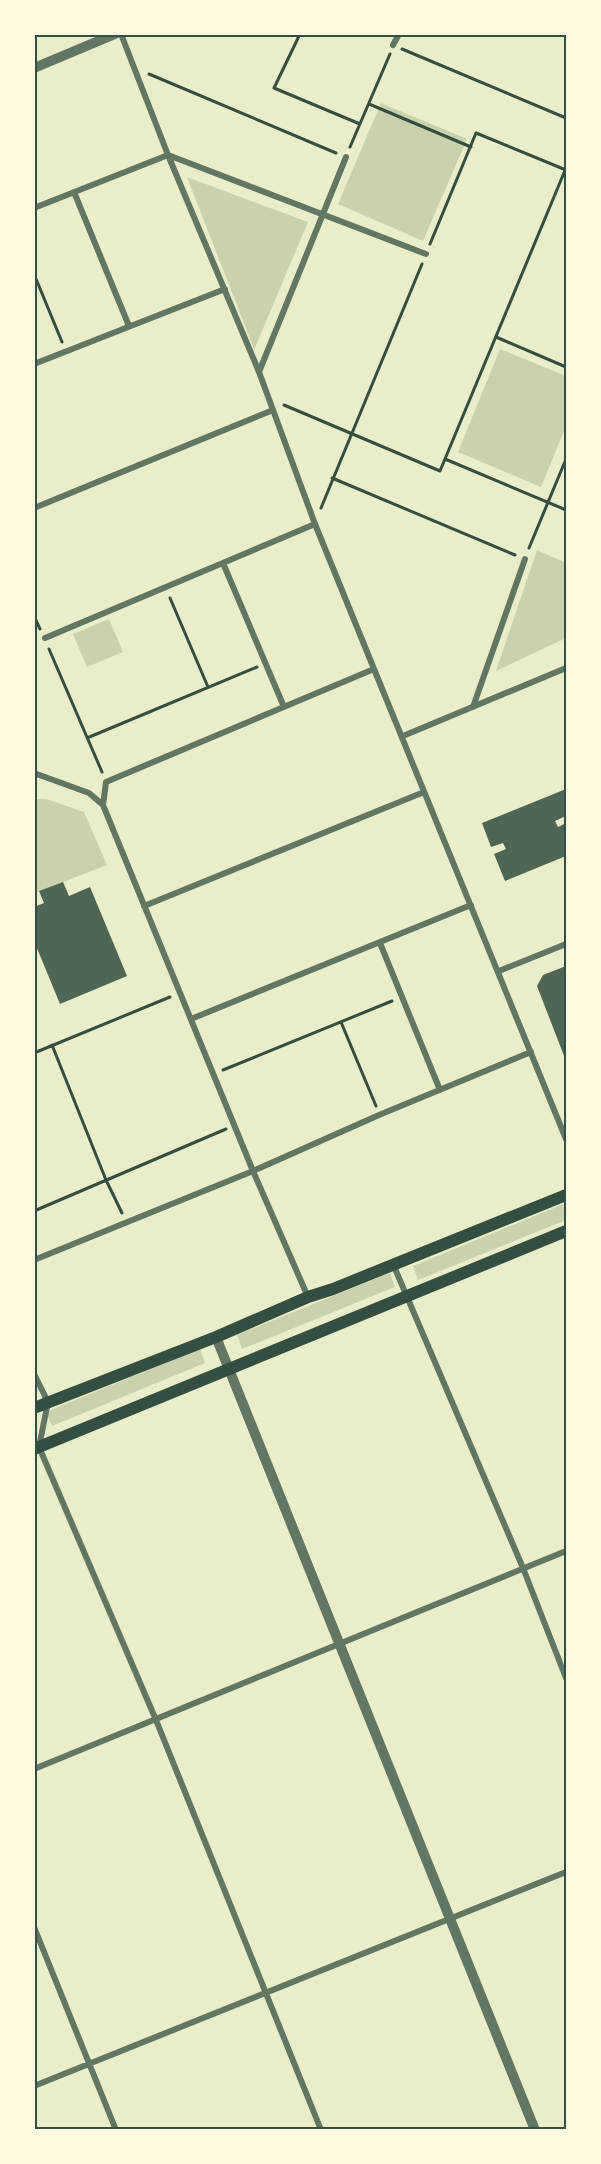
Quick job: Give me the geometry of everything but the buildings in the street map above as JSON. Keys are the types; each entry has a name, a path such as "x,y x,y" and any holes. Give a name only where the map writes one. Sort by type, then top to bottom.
{"main road":[{"path":"34,1408 567,1195"},
{"path":"37,1448 567,1231"}],"street":[{"path":"34,68 115,34"},
{"path":"122,34 168,155 259,372 315,524 567,1139"},
{"path":"393,45 399,34"},
{"path":"34,208 168,155 426,254"},
{"path":"259,372 346,157"},
{"path":"74,192 129,326"},
{"path":"34,364 225,289"},
{"path":"34,508 273,410"},
{"path":"45,638 315,524"},
{"path":"473,707 525,559"},
{"path":"223,563 284,707"},
{"path":"403,736 567,668"},
{"path":"103,806 106,782 374,669"},
{"path":"34,772 89,793 103,806 253,1171 308,1297"},
{"path":"144,906 424,792"},
{"path":"191,1019 471,905"},
{"path":"380,943 440,1090"},
{"path":"498,971 567,944"},
{"path":"34,1260 253,1171 379,1115 531,1052"},
{"path":"393,1264 523,1568 567,1678"},
{"path":"216,1336 535,2130"},
{"path":"34,1374 48,1402 37,1448 156,1720 321,2130"},
{"path":"34,1769 567,1551"},
{"path":"34,2086 567,1872"},
{"path":"34,1927 116,2130"}],"path":[{"path":"300,34 274,88 360,124"},
{"path":"133,68 346,157 393,45 567,118"},
{"path":"369,104 471,147"},
{"path":"268,398 351,434 440,471 566,170 476,133 471,147 351,434 332,478 315,524"},
{"path":"34,274 66,351"},
{"path":"496,337 567,367"},
{"path":"445,459 567,510"},
{"path":"332,478 525,559 567,459"},
{"path":"165,588 208,687"},
{"path":"34,616 106,782"},
{"path":"87,738 266,663"},
{"path":"34,1053 180,992"},
{"path":"213,1074 402,997"},
{"path":"341,1022 379,1115"},
{"path":"52,1045 106,1180 127,1223"},
{"path":"34,1211 235,1125"}],"green space":[{"path":"381,103 467,139 423,241 338,204"},
{"path":"187,177 308,222 254,350 254,349"},
{"path":"500,349 566,376 566,426 541,487 458,452"},
{"path":"537,550 566,563 566,638 496,671"},
{"path":"109,619 123,652 87,667 73,634"},
{"path":"35,799 46,799 84,812 107,865 35,893"},
{"path":"566,1203 566,1220 418,1280 413,1266"},
{"path":"390,1273 395,1287 242,1349 237,1335"},
{"path":"200,1349 205,1363 52,1426 46,1412"}]}
